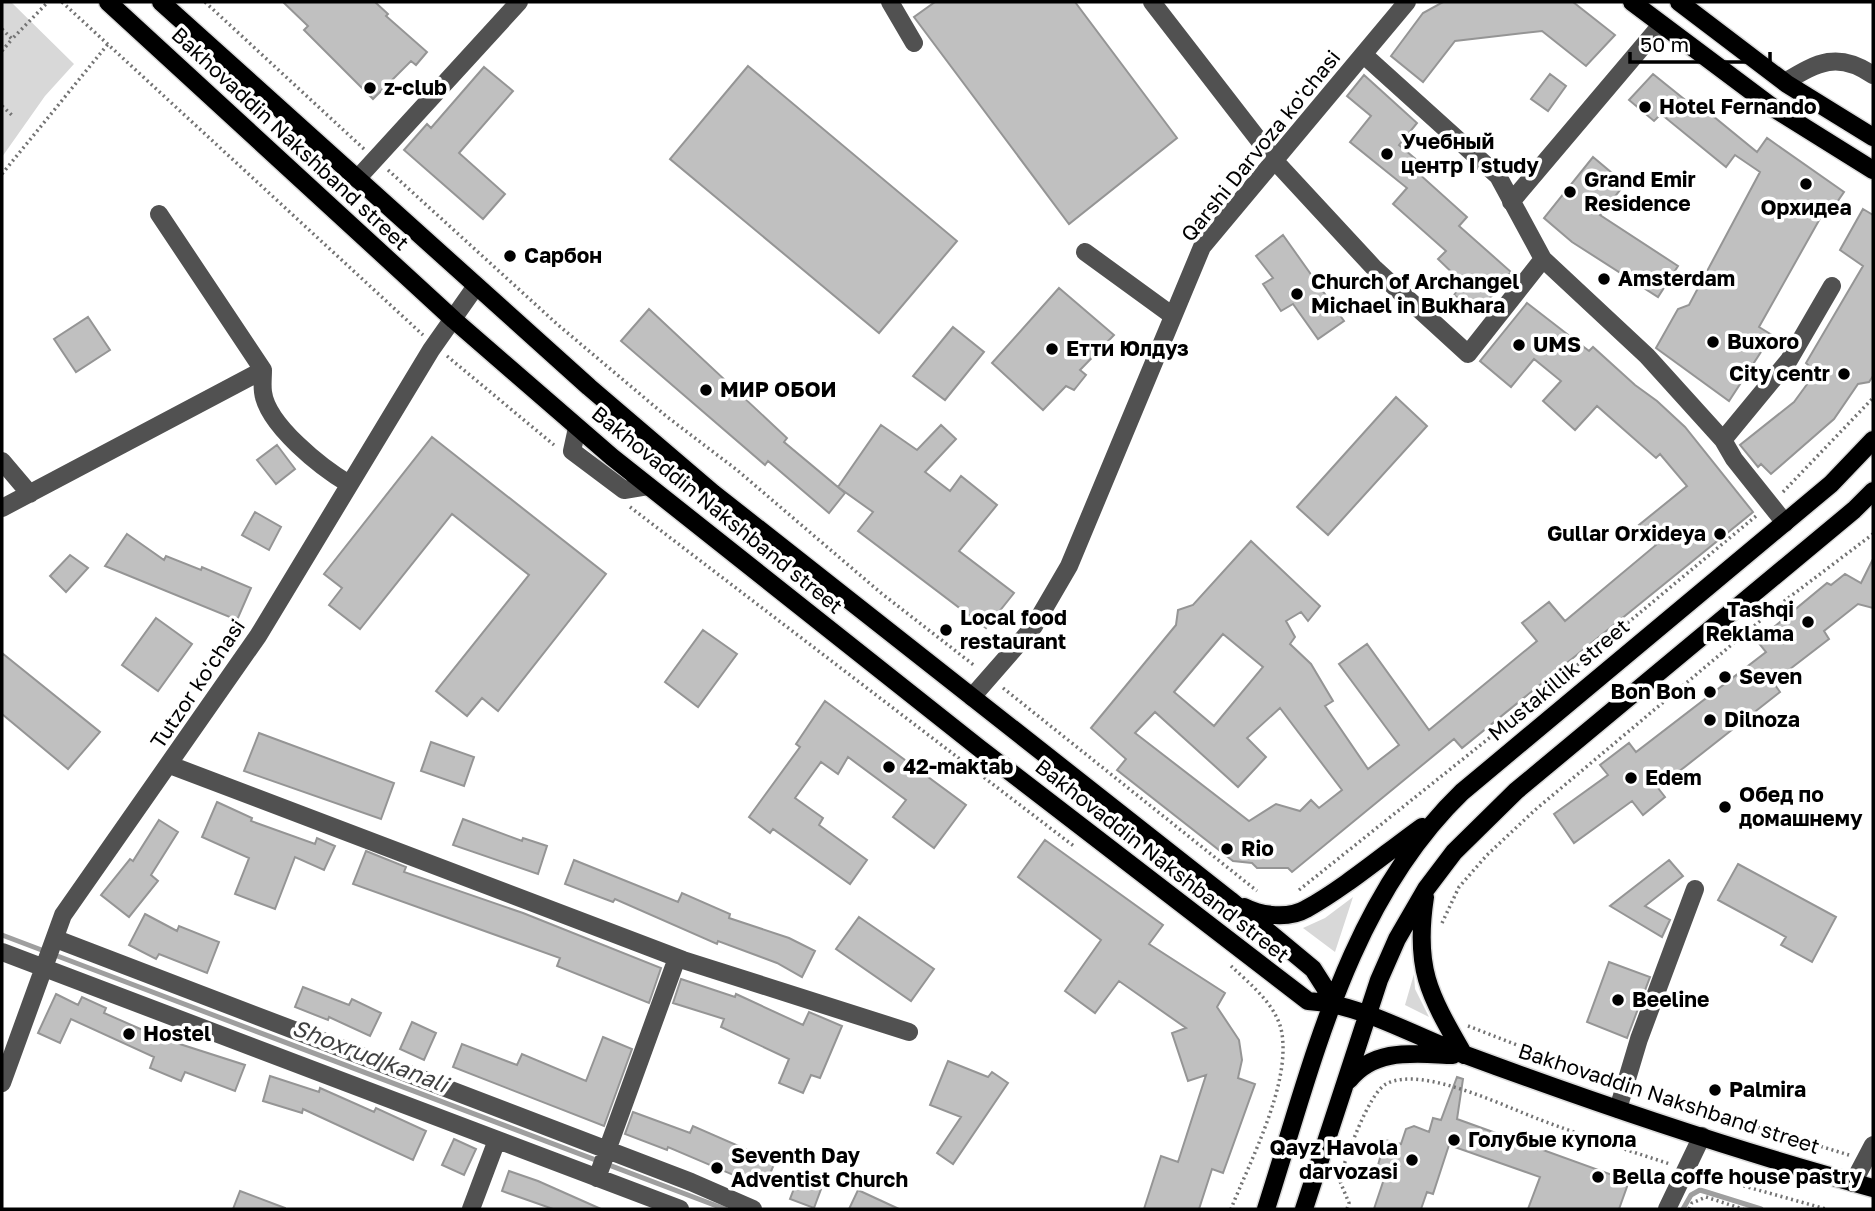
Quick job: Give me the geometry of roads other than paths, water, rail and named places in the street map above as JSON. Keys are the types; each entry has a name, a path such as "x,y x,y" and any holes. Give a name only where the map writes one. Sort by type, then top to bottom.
{"main road":[{"name":"Bakhovaddin Nakshband street","path":"108,2 454,320 577,428 1308,1001 1334,1002 1464,1055 1618,1109 1873,1188"},
{"name":"Bakhovaddin Nakshband street","path":"161,2 476,286 713,493 1230,900 1313,969 1334,1002"},
{"path":"1632,2 1660,26 1775,108 1873,170"},
{"path":"1679,2 1785,82 1873,137"},
{"name":"Mustakillik street","path":"1266,1209 1349,959 1405,857 1439,815 1786,523 1831,484 1873,440"},
{"path":"1304,1209 1367,1016 1397,939 1426,889 1454,852 1516,791 1854,510 1873,491"},
{"path":"1230,900 1255,914 1280,915 1305,910 1439,815"},
{"path":"1345,1086 1357,1070 1395,1054 1464,1055 1430,993 1424,969 1419,946 1426,889"}],"street":[{"path":"357,179 519,2"},
{"path":"890,2 914,43"},
{"path":"1152,2 1275,161 1374,269 1468,354 1544,259"},
{"name":"Qarshi Darvoza ko'chasi","path":"972,697 1034,626 1069,566 1202,247 1407,2"},
{"path":"1511,202 1660,26"},
{"path":"1364,55 1499,176 1544,259 1647,356 1723,440 1734,459 1786,523"},
{"path":"1785,82 1815,63 1843,60 1873,75"},
{"path":"159,214 263,370 262,395 282,427 307,456 349,484"},
{"path":"1085,252 1173,316"},
{"name":"Tutzor ko'chasi","path":"2,1083 63,915 258,636 349,484 435,346 476,286"},
{"path":"1723,440 1789,360 1832,286"},
{"path":"2,509 263,370"},
{"path":"2,461 30,494"},
{"path":"1854,510 1873,507"},
{"path":"170,765 677,958 909,1032"},
{"path":"1618,1109 1639,1039 1695,889"},
{"path":"56,939 607,1150 753,1209"},
{"path":"2,952 680,1209"},
{"path":"597,1178 677,958"},
{"path":"1667,1209 1702,1136"},
{"path":"471,1209 497,1140"},
{"path":"1853,1183 1869,1152"}],"waterway":[{"name":"Shoxrud kanali","path":"2,935 725,1209"},
{"name":"Shoxrud kanali","path":"1683,1209 1691,1195 1700,1190 1761,1209"}],"place":[{"name":"z-club","path":"370,88"},
{"name":"Hotel Fernando","path":"1645,107"},
{"name":"Учебный центр I study","path":"1387,154"},
{"name":"Орхидеа","path":"1806,184"},
{"name":"Grand Emir Residence","path":"1570,192"},
{"name":"Сарбон","path":"510,256"},
{"name":"Amsterdam","path":"1604,279"},
{"name":"Church of Archangel Michael in Bukhara","path":"1297,294"},
{"name":"Buxoro","path":"1713,342"},
{"name":"UMS","path":"1519,345"},
{"name":"Етти Юлдуз","path":"1052,349"},
{"name":"City centr","path":"1844,374"},
{"name":"МИР ОБОИ","path":"706,390"},
{"name":"Gullar Orxideya","path":"1720,534"},
{"name":"Tashqi Reklama","path":"1808,622"},
{"name":"Local food restaurant","path":"946,630"},
{"name":"Seven","path":"1725,677"},
{"name":"Bon Bon","path":"1710,692"},
{"name":"Dilnoza","path":"1710,720"},
{"name":"42-maktab","path":"889,767"},
{"name":"Edem","path":"1631,778"},
{"name":"Обед по домашнему","path":"1725,807"},
{"name":"Rio","path":"1227,849"},
{"name":"Beeline","path":"1618,1000"},
{"name":"Hostel","path":"129,1034"},
{"name":"Palmira","path":"1715,1090"},
{"name":"Голубые купола","path":"1454,1140"},
{"name":"Qayz Havola darvozasi","path":"1412,1160"},
{"name":"Seventh Day Adventist Church","path":"717,1168"},
{"name":"Bella coffe house pastry","path":"1598,1177"}]}
